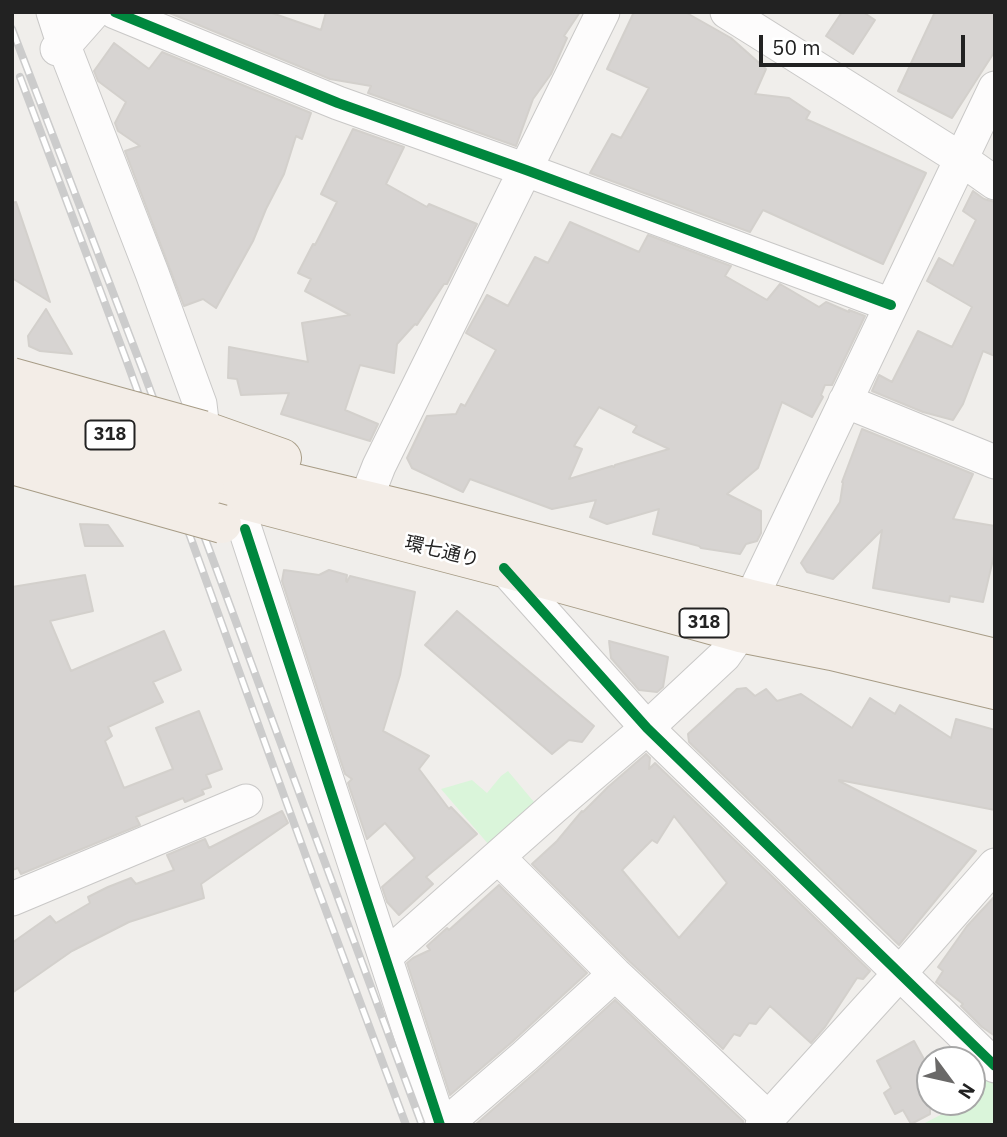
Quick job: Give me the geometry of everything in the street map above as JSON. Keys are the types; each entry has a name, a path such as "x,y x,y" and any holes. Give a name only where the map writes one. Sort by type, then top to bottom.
{"main road":[{"path":"12,377 205,461 370,489 420,530"},
{"name":"環七通り","path":"12,408 205,461 420,530 746,616 832,651 995,690"},
{"name":"環七通り","path":"12,438 205,461"},
{"path":"12,465 234,526 328,540 420,530"},
{"name":"環七通り","path":"420,530 504,568 746,616 995,658"}],"street":[{"path":"54,12 60,47 152,273 200,404 205,461"},
{"path":"60,47 94,12"},
{"path":"115,12 338,103 891,305"},
{"path":"370,489 603,12"},
{"path":"727,12 995,183"},
{"path":"386,957 647,728 724,656 746,616 845,401 995,88"},
{"path":"845,401 995,462"},
{"path":"234,526 443,1125 525,1056 615,974"},
{"path":"504,568 647,728 995,1066"},
{"path":"12,900 246,801"},
{"path":"498,858 765,1121 995,865"}],"green space":[{"path":"508,771 534,802 534,814 495,852 441,789 472,780 487,793"},
{"path":"986,1068 995,1074 995,1125 921,1125 938,1116 986,1116"}],"building":[{"path":"167,12 269,12 321,30 326,12 580,12 564,36 567,38 551,74 533,99 516,146 368,93 371,86 330,79"},
{"path":"634,12 685,12 731,38 766,69 755,94 789,98 810,112 806,119 926,173 883,264 763,210 750,232 590,173 612,134 621,138 649,88 607,69"},
{"path":"842,12 863,12 875,20 853,54 826,36"},
{"path":"935,12 995,12 995,51 952,118 898,91"},
{"path":"114,43 149,69 162,52 311,113 302,139 296,136 284,174 253,241 216,308 203,299 184,306 125,151 140,146 118,131 115,123 126,102 98,81 94,71"},
{"path":"353,129 404,147 386,184 427,207 429,204 477,224 447,284 444,284 417,325 415,324 397,344 394,373 360,365 345,410 378,424 370,441 281,414 289,393 241,395 237,379 228,378 229,347 308,362 302,323 350,315 305,291 311,279 298,273 337,202 321,194"},
{"path":"973,191 984,199 995,202 995,356 983,351 963,404 953,420 923,412 872,391 879,375 892,382 918,331 952,347 972,307 927,281 939,258 953,266 976,220 963,211"},
{"path":"16,202 50,302 12,278 12,203"},
{"path":"570,222 639,252 648,235 731,266 725,276 767,300 780,284 819,307 826,302 865,316 832,385 825,385 821,395 823,397 812,417 782,402 758,468 727,494 761,511 761,533 757,541 746,544 740,554 701,548 653,534 659,509 607,524 590,517 596,500 552,509 470,479 463,492 412,468 407,458 427,416 456,414 461,404 465,406 496,350 466,333 487,295 508,306 535,257 548,263","holes":["599,407 637,426 633,432 669,449 569,479 582,449 574,446"]},
{"path":"46,309 72,354 40,351 29,346 28,336"},
{"path":"862,429 973,474 953,519 995,526 995,551 983,602 950,596 949,602 873,588 882,530 833,579 807,572 801,563 840,502 842,482"},
{"path":"80,524 108,525 123,546 85,546"},
{"path":"284,570 319,575 329,570 347,575 347,582 350,576 415,592 400,675 383,731 429,756 419,769 449,809 451,807 477,834 426,877 433,884 399,915 387,902 382,887 415,858 385,823 367,839 348,783 352,779 345,774 282,581"},
{"path":"85,575 93,611 50,621 71,671 164,631 181,670 153,682 163,702 108,727 112,736 105,741 124,788 173,769 156,728 199,711 222,769 206,775 211,787 202,790 204,794 185,802 183,798 136,817 140,825 21,874 18,868 12,870 12,587"},
{"path":"457,611 594,726 582,742 569,740 552,754 425,645"},
{"path":"609,641 668,657 663,687 657,692 639,690 611,658"},
{"path":"746,688 755,696 766,689 777,701 801,694 852,728 870,698 895,714 900,705 951,738 956,719 995,730 995,810 839,780 976,851 899,945 689,742 688,734 737,689"},
{"path":"646,754 650,758 649,769 655,763 870,971 863,979 857,978 825,1027 811,1043 770,1006 756,1024 749,1023 740,1036 734,1034 723,1049 628,960 532,864 608,787","holes":["674,816 727,883 679,938 622,870 652,840 657,843"]},
{"path":"282,811 288,823 201,884 204,898 129,922 72,951 12,993 12,943 50,916 56,923 90,903 88,897 108,887 131,878 136,884 174,870 167,855 205,839 209,848"},
{"path":"499,885 587,973 450,1095 407,963 430,950 427,946"},
{"path":"995,896 995,1036 982,1027 961,1006 963,1004 936,982 943,971 938,967 967,926"},
{"path":"615,1000 743,1121 743,1125 475,1125 538,1070"},
{"path":"914,1041 917,1046 916,1116 926,1116 911,1124 903,1110 895,1114 884,1093 891,1088 877,1061"}],"railway":[{"path":"12,29 145,376 422,1125"},
{"path":"20,77 406,1125"}],"cycle path":[{"path":"115,12 338,103 891,305"},
{"path":"245,529 440,1125"},
{"path":"504,568 647,728 995,1066"}]}
